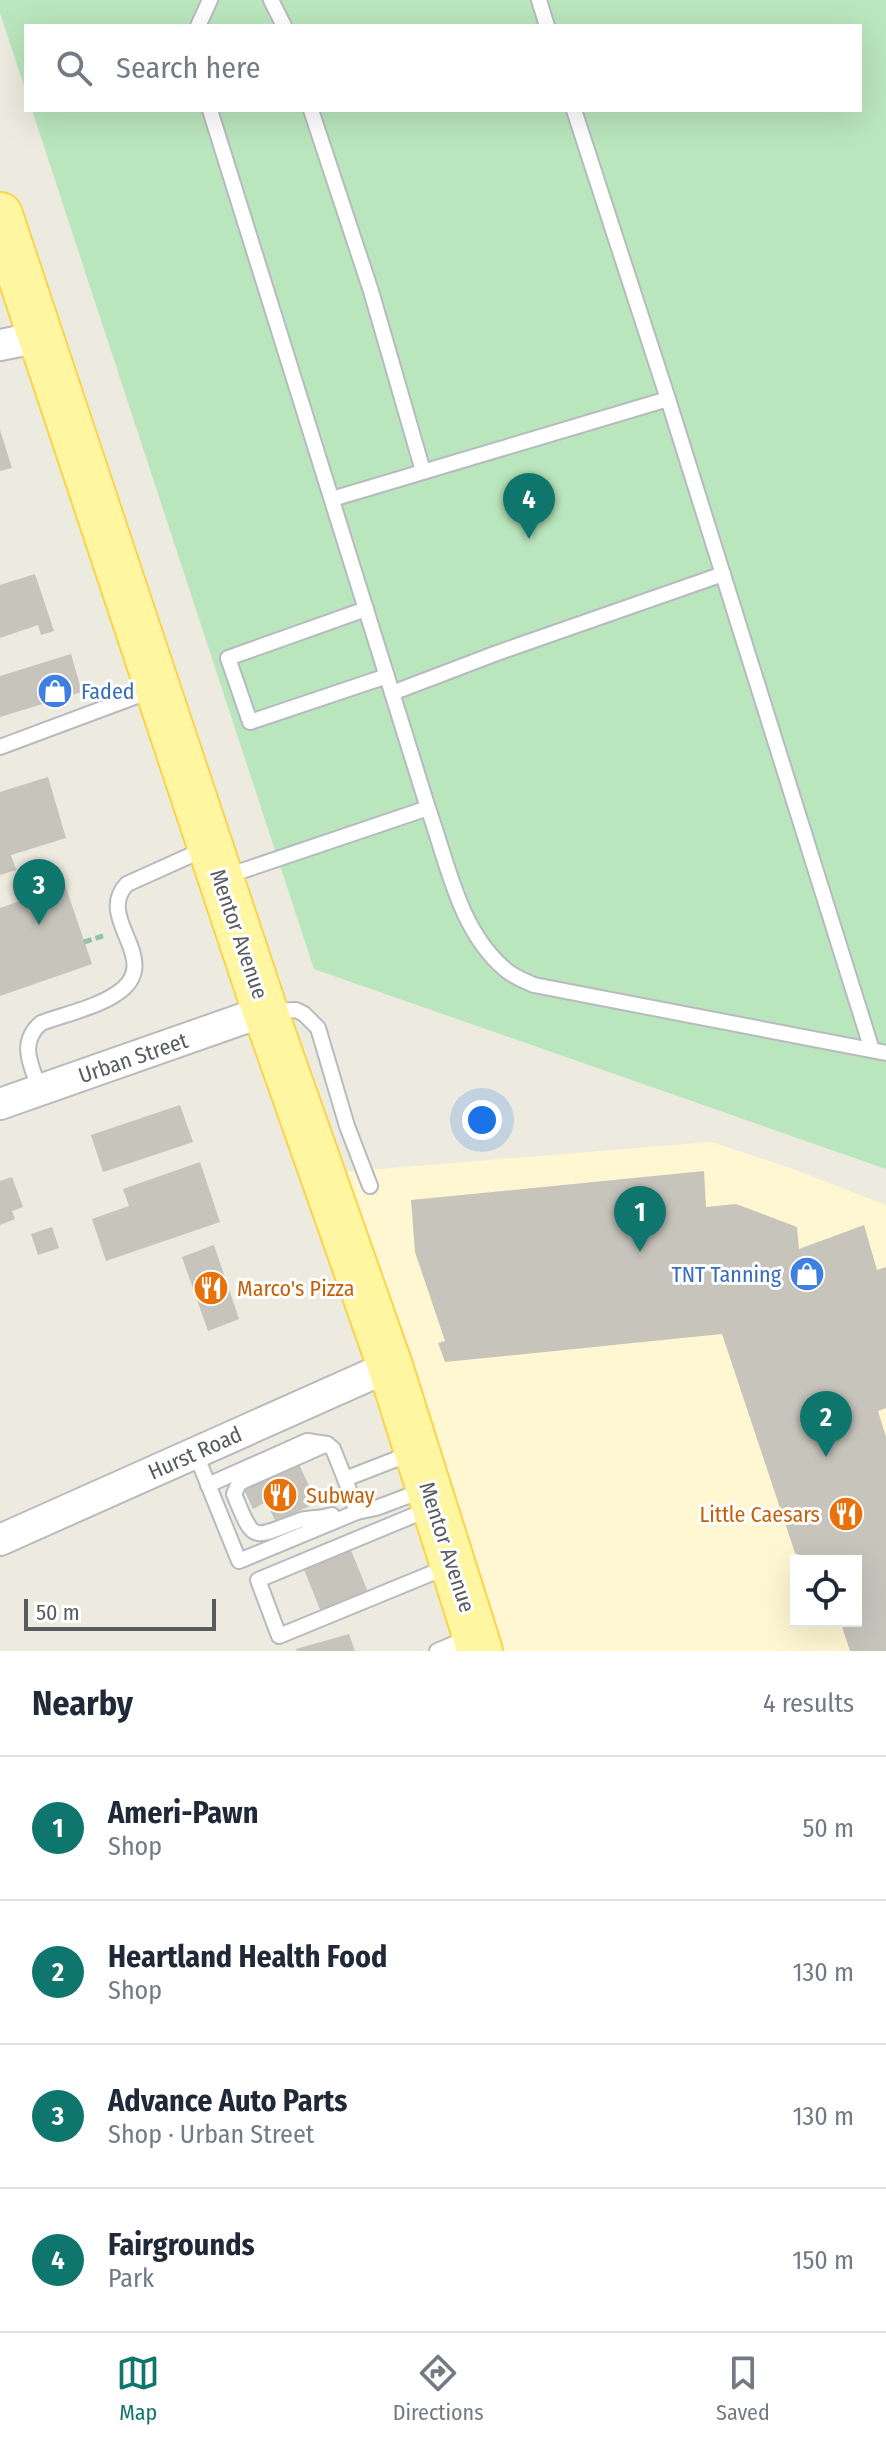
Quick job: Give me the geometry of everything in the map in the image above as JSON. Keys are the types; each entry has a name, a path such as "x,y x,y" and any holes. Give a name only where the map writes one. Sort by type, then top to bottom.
{"main road":[{"name":"Mentor Avenue","path":"1,220 20,341 157,689 265,1011 327,1128 390,1366 453,1565 464,1645"}],"street":[{"name":"Urban Street","path":"0,1104 265,1011"},
{"name":"Hurst Road","path":"0,1540 390,1366"}],"lane":[{"path":"199,24 210,0"},
{"path":"271,0 283,24"},
{"path":"539,0 546,24"},
{"path":"211,112 428,808 466,920 488,953 509,973 534,985 879,1052 575,112"},
{"path":"312,112 371,291 423,471"},
{"path":"332,499 668,399"},
{"path":"392,693 723,574"},
{"path":"366,609 228,658 250,722 387,676"},
{"path":"0,747 157,689"},
{"path":"40,1090 27,1052 32,1031 41,1023 114,996 127,985 134,972 135,960 117,909 120,891 127,884 428,808"},
{"path":"327,1128 370,1186"},
{"path":"208,1485 307,1441 327,1444 333,1449 357,1512"},
{"path":"327,1444 239,1483 234,1494 247,1527 255,1534 265,1535 305,1518 322,1519 345,1509 357,1512"},
{"path":"195,1452 239,1561 357,1512 376,1508 425,1482"},
{"path":"345,1479 425,1482"},
{"path":"425,1482 258,1580 279,1636 453,1565"}],"shaded area":[{"path":"711,1142 886,1205 886,1651 499,1651 342,1172"}],"green space":[{"path":"0,0 886,0 886,1169 314,969 33,112 862,112 862,24 24,24 24,86 0,13"}],"building":[{"path":"0,430 12,468 0,471"},
{"path":"35,574 54,631 41,635 38,625 0,638 0,585"},
{"path":"71,654 82,692 0,717 0,676"},
{"path":"48,777 66,838 11,855 16,870 0,875 0,792"},
{"path":"65,885 92,964 0,996 0,908"},
{"path":"180,1105 193,1142 103,1172 91,1135"},
{"path":"200,1162 220,1222 106,1261 92,1219 129,1206 123,1189"},
{"path":"704,1171 706,1207 736,1204 797,1227 799,1249 864,1225 877,1270 886,1267 886,1408 878,1411 886,1437 886,1651 850,1651 842,1627 862,1627 862,1555 795,1553 722,1334 445,1362 438,1343 445,1341 415,1252 411,1200"},
{"path":"12,1177 23,1207 12,1211 15,1219 0,1225 0,1181"},
{"path":"52,1227 59,1248 38,1255 31,1234"},
{"name":"Marco's Pizza","path":"214,1245 239,1319 208,1331 182,1257"},
{"name":"Subway","path":"298,1462 317,1503 294,1513 296,1518 285,1522 282,1517 275,1520 266,1502 253,1509 243,1488"},
{"path":"350,1548 368,1592 321,1612 303,1567"},
{"path":"349,1634 355,1651 296,1649"}],"place":[{"name":"Fairgrounds","path":"529,539"},
{"name":"Faded","path":"55,691"},
{"name":"Advance Auto Parts","path":"39,925"},
{"name":"Ameri-Pawn","path":"640,1252"},
{"name":"TNT Tanning","path":"807,1274"},
{"name":"Marco's Pizza","path":"211,1288"},
{"name":"Heartland Health Food","path":"826,1457"},
{"name":"Subway","path":"280,1495"},
{"name":"Little Caesars","path":"846,1514"}]}
